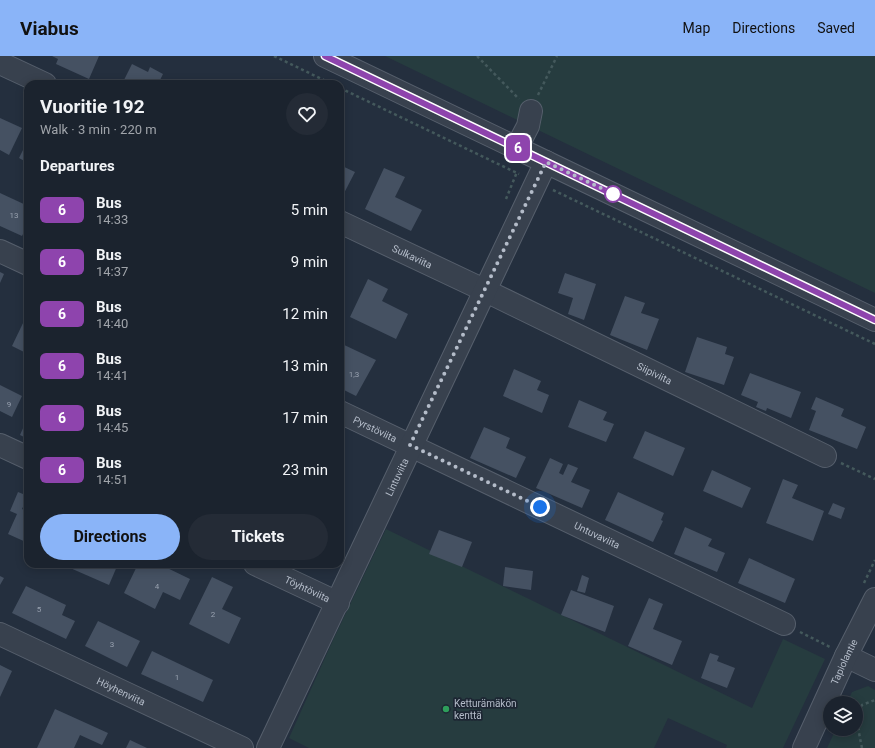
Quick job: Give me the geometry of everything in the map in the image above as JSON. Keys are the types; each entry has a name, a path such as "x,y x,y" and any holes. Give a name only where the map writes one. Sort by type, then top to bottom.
{"street":[{"path":"325,56 875,320"},
{"path":"0,63 36,80"},
{"path":"517,147 528,126 531,111"},
{"name":"Lintuviita","path":"268,748 338,603 410,445 546,162"},
{"name":"Sulkaviita","path":"344,224 484,290"},
{"path":"0,251 24,262"},
{"name":"Siipiviita","path":"484,290 824,456"},
{"name":"Pyrstöviita","path":"344,414 410,445"},
{"path":"0,445 24,456"},
{"name":"Untuvaviita","path":"410,445 784,624"},
{"name":"Töyhtöviita","path":"264,568 338,603"},
{"name":"Tapiolantie","path":"804,748 846,656 875,599"},
{"name":"Höyhenviita","path":"0,634 242,748"},
{"path":"846,656 875,670"}],"path":[{"path":"274,56 324,80"},
{"path":"477,56 531,111 557,56"},
{"path":"344,90 875,344"},
{"path":"824,456 875,479"},
{"path":"784,624 846,656"},
{"path":"862,748 858,713 862,704 875,700"}],"green space":[{"path":"385,56 875,56 875,293"},
{"path":"386,529 752,708 783,639 825,659 783,748 726,748 727,745 668,718 654,748 309,748 289,738 333,640"},
{"path":"868,686 875,690 875,748 827,748 833,736 863,736 863,696 850,696 852,692"}],"building":[{"path":"52,56 99,56 89,79 56,64 58,59"},
{"path":"132,64 148,72 150,67 163,74 160,80 124,80"},
{"path":"0,118 22,128 9,155 0,150"},
{"path":"24,148 24,161 19,158"},
{"path":"344,167 355,172 344,193"},
{"path":"384,168 405,177 395,197 422,210 411,231 365,209"},
{"path":"0,193 24,204 24,232 22,236 0,226"},
{"path":"0,272 4,274 0,283"},
{"path":"565,273 596,284 584,320 568,314 573,298 558,293"},
{"path":"368,279 388,289 382,301 408,314 396,339 350,317"},
{"path":"625,296 645,303 641,313 659,319 647,350 610,335"},
{"path":"24,321 24,352 12,346"},
{"path":"697,337 727,347 725,354 734,357 724,385 685,372"},
{"path":"344,345 376,360 356,396 344,390"},
{"path":"514,369 541,381 537,390 549,395 542,413 503,396"},
{"path":"750,373 801,392 791,418 767,408 766,411 756,407 758,402 741,395"},
{"path":"0,385 22,396 12,417 0,411"},
{"path":"816,397 844,409 841,416 866,427 857,449 809,430 816,411 811,409"},
{"path":"579,400 607,412 603,420 614,424 606,442 568,427"},
{"path":"24,426 24,437 20,435"},
{"path":"484,427 510,438 506,448 526,457 516,478 470,458"},
{"path":"645,431 685,448 673,476 633,458"},
{"path":"550,458 563,464 559,473 563,475 568,464 578,468 571,482 590,490 582,508 536,488"},
{"path":"712,470 751,488 742,508 703,491"},
{"path":"783,479 798,485 792,498 824,511 813,541 766,523"},
{"path":"18,492 24,494 24,505 22,509 24,510 24,541 8,534 17,514 10,511"},
{"path":"618,492 664,513 661,520 663,521 653,542 605,520"},
{"path":"833,503 845,508 841,519 828,514"},
{"path":"685,527 712,539 708,546 725,553 717,572 674,554"},
{"path":"439,530 472,542 462,567 429,554"},
{"path":"749,558 795,579 785,603 738,583"},
{"path":"505,567 533,571 531,590 503,586"},
{"path":"70,568 116,568 109,585"},
{"path":"136,568 167,568 190,579 180,600 163,592 155,609 124,593"},
{"path":"582,575 589,578 585,593 577,591"},
{"path":"0,576 4,578 0,585"},
{"path":"212,577 233,587 222,609 241,618 229,644 189,624"},
{"path":"26,586 66,605 62,615 75,621 66,639 12,613"},
{"path":"571,590 614,606 605,632 561,615"},
{"path":"649,598 663,604 653,629 682,641 672,665 628,646"},
{"path":"98,621 140,641 127,667 85,646"},
{"path":"152,651 213,680 203,702 141,674"},
{"path":"710,653 719,656 717,661 735,668 727,688 701,678"},
{"path":"0,665 12,671 0,697"},
{"path":"55,709 108,733 102,745 80,735 74,748 37,748"},
{"path":"130,740 147,748 126,748"}],"bus line":[{"name":"6","path":"325,56 875,320"}],"place":[{"name":"Ketturämäkön kenttä","path":"446,709"}],"route":[{"path":"540,507 410,445 546,162 618,196 613,194"}]}
